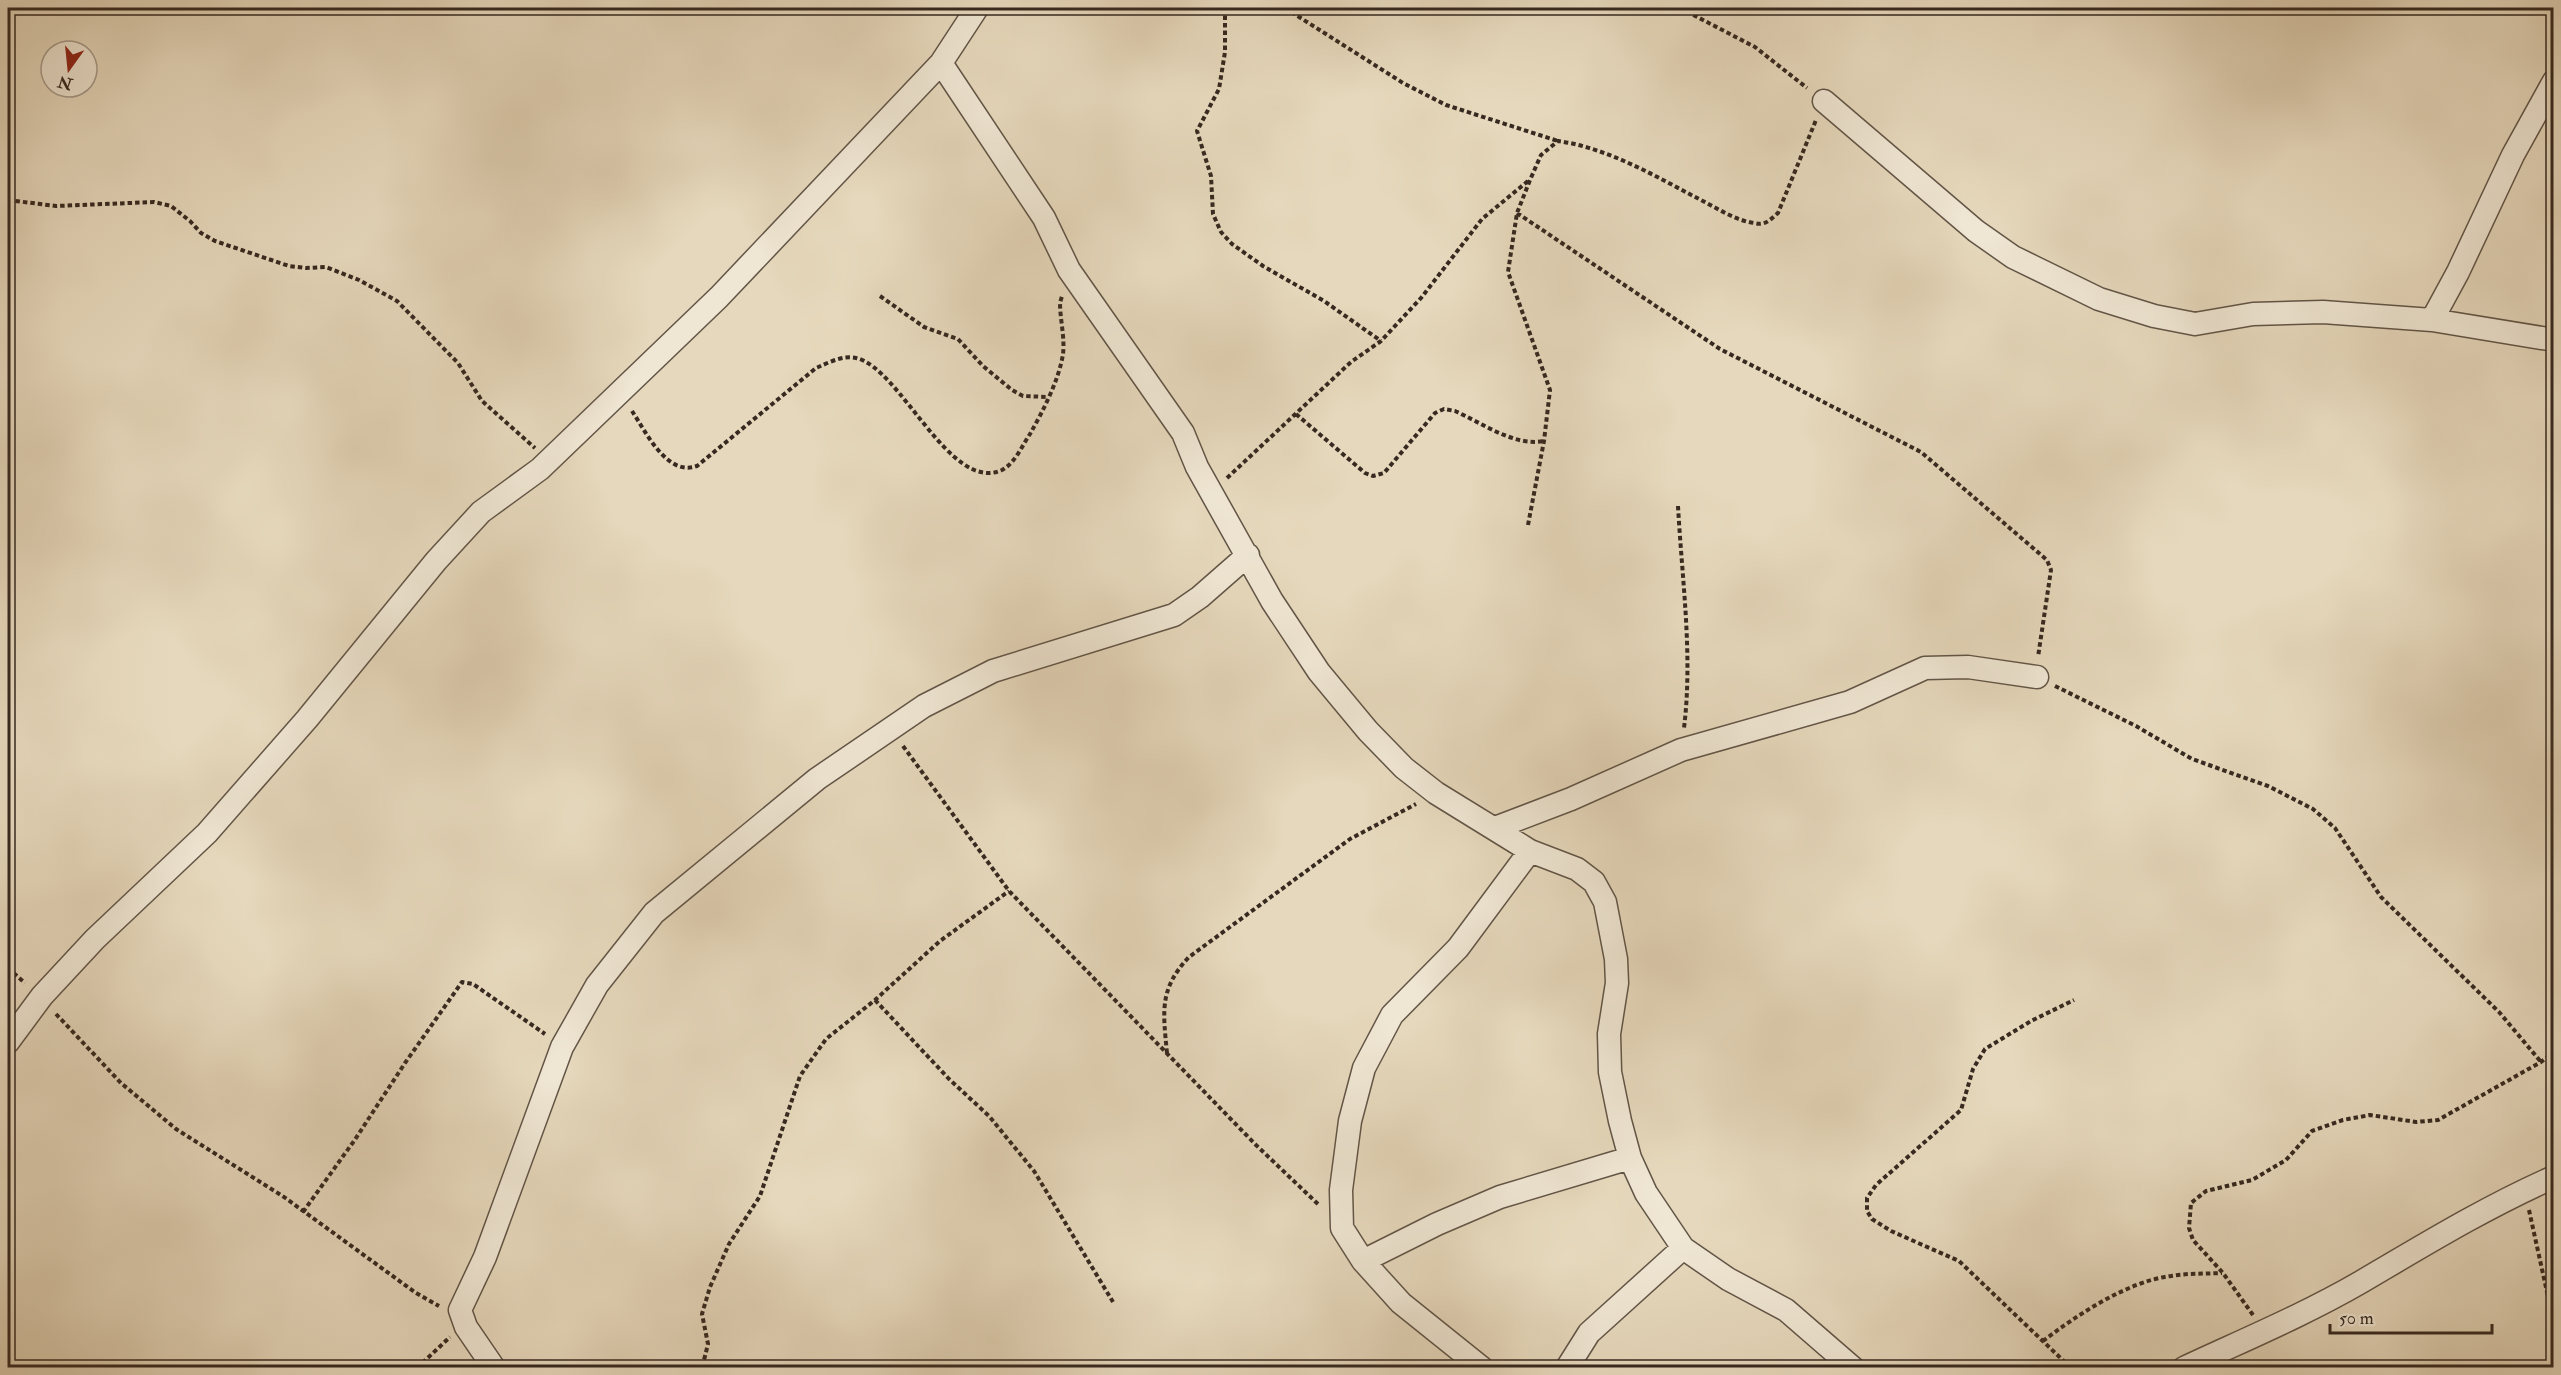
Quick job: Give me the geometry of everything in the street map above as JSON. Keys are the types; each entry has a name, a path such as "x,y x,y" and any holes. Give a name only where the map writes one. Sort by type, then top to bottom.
{"street":[{"path":"8,1042 42,996 95,939 207,833 307,719 436,561 481,512 549,460 719,297 941,63 977,8"},
{"path":"941,63 1044,218 1069,270 1183,434 1212,493 1272,602 1319,672 1368,731 1404,768 1436,794 1530,851 1577,869 1594,882 1605,902 1616,958 1617,982 1609,1034 1610,1072 1630,1158 1646,1192 1683,1248 1728,1279 1786,1310 1852,1368"},
{"path":"2432,320 2458,272 2513,155 2553,81"},
{"path":"1824,101 1976,231 2013,257 2099,299 2154,316 2195,324 2253,314 2293,312 2432,320 2553,340"},
{"path":"494,1368 463,1322 460,1310 485,1257 562,1047 597,985 654,913 817,779 924,706 993,671 1174,615 1200,597 1248,555"},
{"path":"1495,828 1571,799 1681,750 1850,702 1926,668 1968,667 2037,677"},
{"path":"1482,1368 1401,1303 1363,1261 1342,1228 1341,1190 1350,1121 1364,1068 1392,1015 1458,948 1530,851"},
{"path":"1363,1261 1437,1224 1500,1197 1630,1158"},
{"path":"2184,1368 2266,1333 2525,1190 2553,1177"},
{"path":"1567,1368 1589,1333 1683,1248"}],"path":[{"path":"1225,8 1225,52 1219,89 1197,131 1211,176 1213,214 1221,232 1232,244 1263,266 1324,301 1381,341"},
{"path":"1285,8 1403,83 1446,105 1558,141 1582,144 1658,178 1739,219 1756,224 1768,223 1778,213 1824,101 1755,47 1680,8"},
{"path":"1528,525 1545,441 1550,390 1508,272 1517,213 1541,155 1558,141"},
{"path":"1212,493 1351,362 1381,341 1421,298 1482,219 1530,180"},
{"path":"8,200 56,206 154,202 171,206 182,213 201,233 215,241 289,266 326,267 370,285 405,309 458,363 482,401 549,460"},
{"path":"1517,213 1720,349 1921,452 2047,560 2051,570 2038,650 2037,677 2136,726 2192,759 2268,786 2313,809 2335,828 2381,897 2499,1012 2541,1062"},
{"path":"619,393 661,452 676,466 686,470 697,466 816,368 839,358 855,357 877,370 940,444 959,460 976,470 1002,470 1014,460 1048,397 1064,352 1059,303 1069,270"},
{"path":"880,296 924,327 958,339 983,366 1012,390 1023,396 1048,397"},
{"path":"1296,414 1365,473 1373,476 1384,473 1436,413 1444,409 1455,411 1520,441 1533,444 1545,441"},
{"path":"1678,506 1688,685 1681,750"},
{"path":"890,729 1009,891 1256,1145 1342,1228"},
{"path":"1167,1053 1163,1013 1167,988 1174,973 1189,957 1350,839 1436,794"},
{"path":"692,1368 704,1360 708,1344 702,1314 710,1287 729,1244 760,1196 800,1076 826,1039 875,1000 940,941 1009,891"},
{"path":"303,1212 462,982 473,984 562,1047"},
{"path":"42,996 77,1039 121,1083 176,1129 303,1212 416,1293 463,1322 417,1368"},
{"path":"875,1000 949,1079 989,1116 1034,1171 1113,1302"},
{"path":"2071,1368 1959,1261 1891,1231 1872,1219 1867,1211 1867,1198 1876,1185 1961,1110 1973,1069 1985,1049 2031,1021 2074,1000"},
{"path":"2266,1333 2223,1272 2193,1240 2189,1228 2191,1203 2206,1191 2252,1180 2286,1160 2312,1131 2343,1120 2370,1115 2416,1122 2438,1120 2541,1062 2553,1052"},
{"path":"2525,1190 2553,1324"},
{"path":"2043,1341 2085,1310 2125,1291 2169,1276 2223,1272"},
{"path":"704,1360 709,1368"}]}
